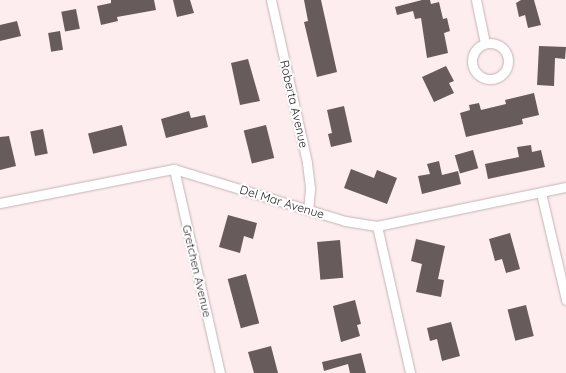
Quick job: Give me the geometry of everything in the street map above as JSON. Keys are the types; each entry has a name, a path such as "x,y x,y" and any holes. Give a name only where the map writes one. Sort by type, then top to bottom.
{"street":[{"name":"Roberta Avenue","path":"271,0 307,163 310,189 308,210"},
{"path":"476,0 485,43"},
{"path":"493,41 502,46 507,56 508,68 503,77 495,80 478,75 472,66 472,55 478,46 485,43 493,41"},
{"name":"Del Mar Avenue","path":"0,203 174,169 308,210 377,226 566,187"},
{"name":"Gretchen Avenue","path":"174,169 220,373"},
{"path":"541,193 566,300"},
{"path":"377,226 410,373"}],"building":[{"path":"111,0 154,0 156,10 117,17 118,21 101,25 97,6 111,3"},
{"path":"173,0 190,0 194,13 177,17"},
{"path":"304,0 321,0 337,72 317,77 304,22 308,21"},
{"path":"422,0 430,0 431,4 439,2 443,19 447,18 450,31 444,33 448,53 427,58 421,18 415,19 413,11 397,15 395,7"},
{"path":"521,0 534,0 541,25 528,28 525,15 519,17 516,3"},
{"path":"76,9 80,29 65,31 61,12"},
{"path":"17,21 21,36 0,41 0,25"},
{"path":"60,31 63,50 51,52 48,33"},
{"path":"539,46 566,47 565,59 555,58 554,86 537,85"},
{"path":"248,59 260,101 240,105 231,63"},
{"path":"446,66 454,81 449,83 454,93 434,102 422,77"},
{"path":"534,93 539,115 522,119 523,124 466,137 460,113 470,110 469,105 479,103 481,110 506,104 505,100"},
{"path":"344,106 352,142 331,147 328,134 332,133 327,110"},
{"path":"189,111 191,118 205,115 208,127 166,138 161,119"},
{"path":"122,125 127,145 93,154 88,133"},
{"path":"266,125 274,158 252,164 244,131"},
{"path":"43,129 48,154 35,156 30,131"},
{"path":"9,136 16,166 0,170 0,137"},
{"path":"531,145 532,152 541,150 545,167 488,179 485,164 519,157 517,147"},
{"path":"473,150 478,168 460,174 455,155"},
{"path":"439,161 442,175 458,171 461,184 422,194 418,176 430,174 427,164"},
{"path":"351,169 374,178 377,170 397,178 387,204 344,188"},
{"path":"228,215 257,223 253,239 244,236 240,253 219,247"},
{"path":"510,233 520,269 506,273 502,259 495,261 489,239"},
{"path":"416,239 445,246 438,279 444,280 441,297 416,292 422,264 411,261"},
{"path":"340,240 343,278 320,280 317,242"},
{"path":"246,274 259,323 241,328 228,279"},
{"path":"355,300 361,324 357,325 360,336 341,342 333,306"},
{"path":"526,305 534,336 515,341 508,310"},
{"path":"451,322 460,356 442,361 437,339 430,341 427,328"},
{"path":"271,346 278,373 254,373 248,352"},
{"path":"361,353 366,373 350,373 348,364 324,371 322,362"}]}
